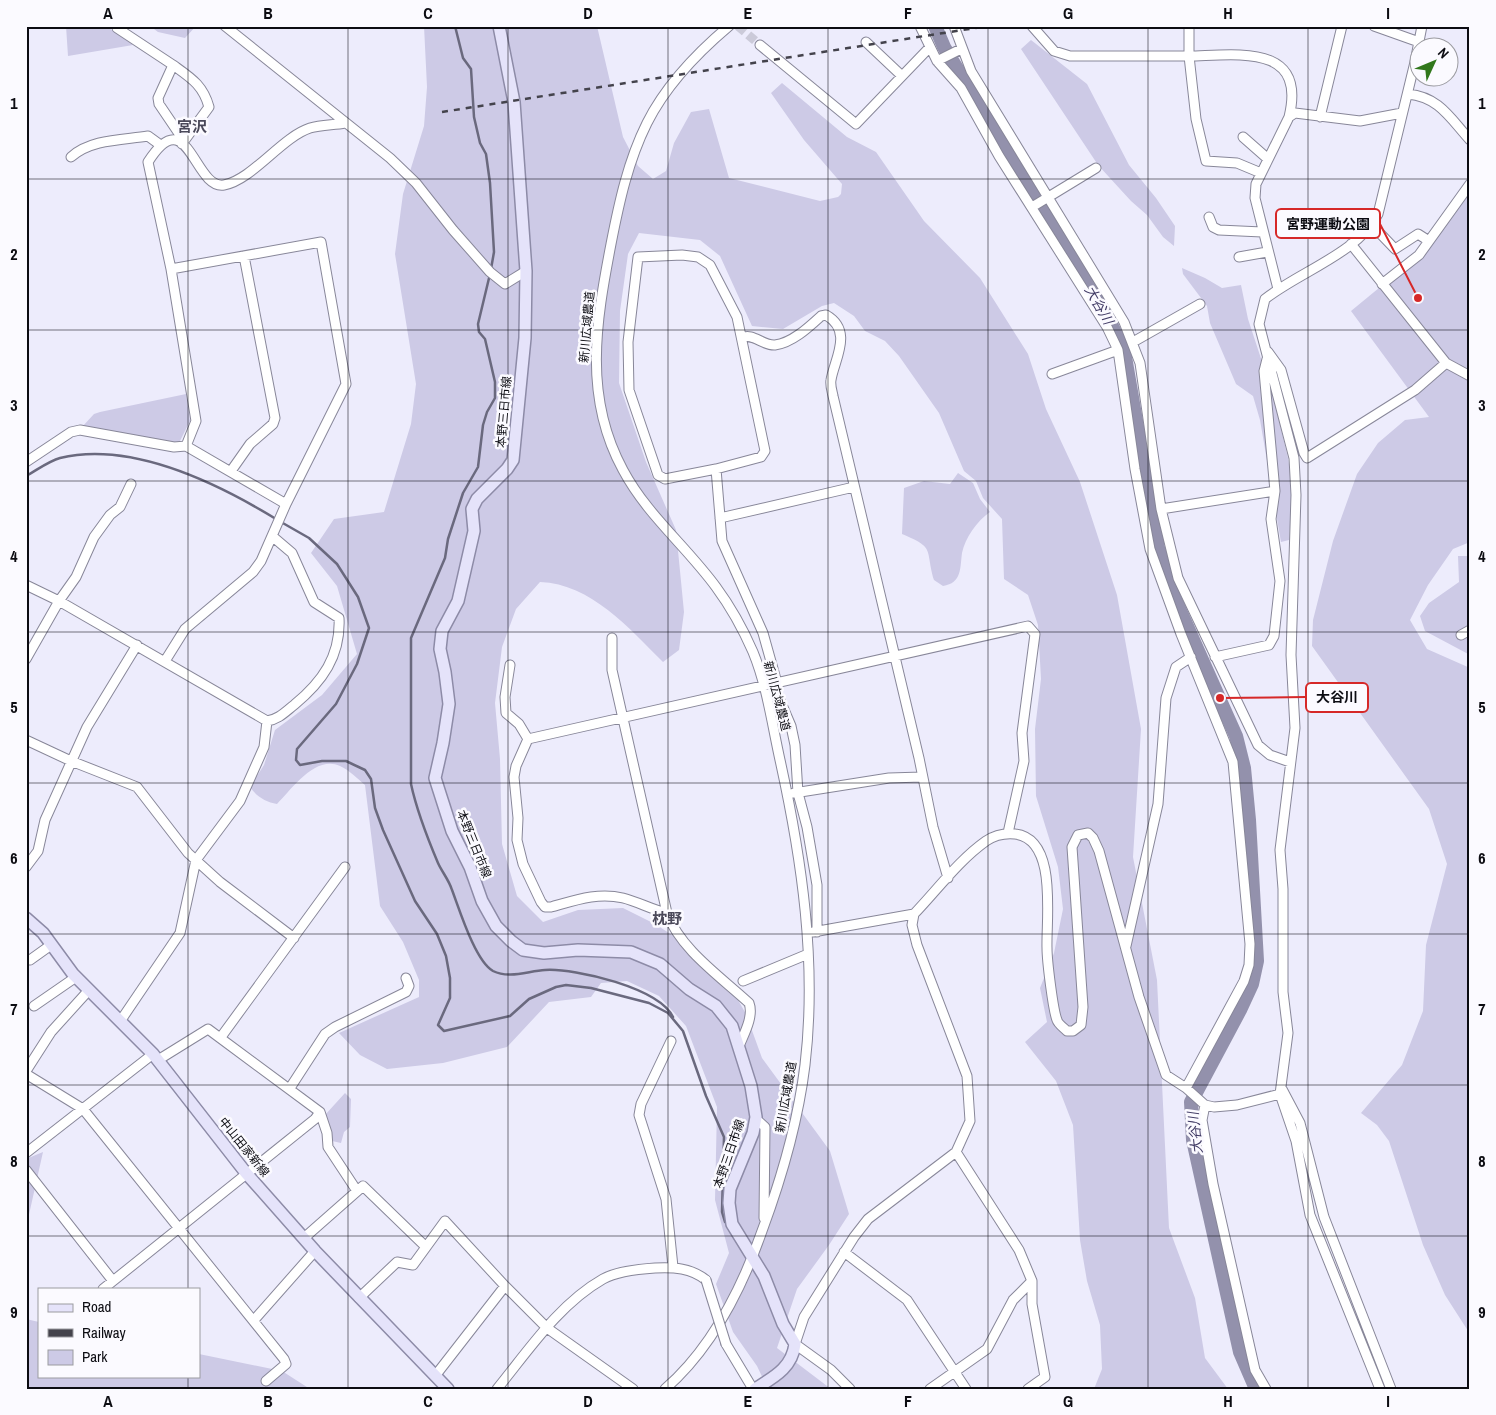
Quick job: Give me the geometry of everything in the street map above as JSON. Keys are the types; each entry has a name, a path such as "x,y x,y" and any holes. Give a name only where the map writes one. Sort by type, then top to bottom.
{"main road":[{"name":"本野三日市線","path":"499,26 514,102 526,271 525,338 513,460 507,470 477,499 472,509 474,531 458,602 442,630 440,649 449,704 435,778 452,832 470,867 482,901 496,926 511,942 523,950 544,953 578,950 631,952 660,964 689,989 716,1006 732,1026 754,1101 756,1118 753,1133 730,1189 728,1203 732,1224 753,1257 772,1293 783,1324 795,1344"},
{"name":"中山田家新線","path":"26,918 52,945 76,977 121,1020 155,1057 246,1173 304,1238 359,1298 448,1389"},
{"path":"754,1389 781,1372 793,1357 795,1344"}],"street":[{"path":"225,26 390,158 416,183 453,230 490,272 505,284 526,271"},
{"name":"新川広域農道","path":"665,1389 677,1378 701,1349 730,1303 753,1257 764,1228 778,1186 799,1100 805,1063 809,998 807,934 799,859 771,684 736,618 715,586 643,503 623,471 609,442 598,399 594,355 606,266 620,200 633,155 648,121 673,82 704,47 728,26"},
{"path":"920,26 937,61 961,88 999,156 1107,327 1118,350 1134,469 1150,549 1233,762 1250,944 1248,965 1244,981 1186,1088"},
{"path":"954,26 961,49 971,71 1101,282 1133,342 1140,363 1161,509 1178,578 1258,745 1270,755 1290,762"},
{"path":"1032,26 1054,51 1070,56 1255,55 1269,58 1279,65 1288,76 1292,90 1289,117 1256,184 1255,198 1267,252 1278,289"},
{"path":"1189,26 1189,56 1196,118 1206,161 1237,164 1261,173"},
{"path":"1320,117 1342,26"},
{"path":"1374,26 1408,38"},
{"path":"117,28 194,80 205,92 209,107 183,143"},
{"path":"866,42 902,76"},
{"path":"760,45 856,124 930,47"},
{"path":"937,61 961,49"},
{"path":"173,65 158,98 159,104 206,177 214,184 224,185 241,177 310,128 345,123"},
{"path":"1380,1389 1310,1215 1296,1141 1281,1092 1288,1033 1283,992 1283,889 1280,850 1295,728 1291,655 1296,486 1294,458 1260,324 1265,299 1351,244 1372,225 1378,214 1409,88"},
{"path":"1408,94 1421,95 1436,102 1470,140"},
{"path":"1289,117 1295,113 1360,121 1402,113"},
{"path":"71,157 81,148 92,144 148,136 159,144"},
{"path":"1244,137 1268,160"},
{"path":"183,143 169,140 159,144 148,162 170,269 196,421 186,446"},
{"path":"1032,207 1096,168"},
{"path":"1382,284 1418,256 1470,184"},
{"path":"1209,217 1213,227 1220,230 1262,232"},
{"path":"1372,225 1395,249 1418,234 1429,241"},
{"path":"165,661 185,629 253,572 261,561 286,504 346,384 321,242 170,269"},
{"path":"1351,244 1446,363 1470,376"},
{"path":"1238,257 1267,252"},
{"path":"682,254 698,257 710,265 732,303 742,338 765,451 761,457 716,469 665,479 658,475 629,390 628,342 638,256 682,254"},
{"path":"231,472 250,444 273,424 275,418 244,256"},
{"path":"1133,342 1200,304"},
{"path":"742,338 750,336 767,344 782,343 795,337 821,316 826,315 831,317 841,337 840,356 831,382 935,836 948,878"},
{"path":"1052,374 1118,350"},
{"path":"1266,352 1281,370 1307,458 1415,390 1446,363"},
{"path":"1215,657 1269,645 1274,636 1280,580 1271,519 1275,491 1264,371 1266,352"},
{"path":"26,462 72,432 80,430 174,447 186,446 286,504"},
{"path":"716,469 722,541 763,633 771,684 791,726 795,745 798,793 814,858 819,913 817,932"},
{"path":"26,659 59,601 76,577 94,537 120,506 131,484"},
{"path":"720,518 854,487"},
{"path":"1161,509 1275,491"},
{"path":"26,585 59,601 267,720 277,719 313,689 331,665 339,627 339,618 314,602 292,553 272,536"},
{"path":"528,739 1028,626 1035,634 1022,733 1024,761 1008,834"},
{"path":"1461,635 1470,630"},
{"path":"612,638 612,670 667,913 672,928 684,945 749,1003 751,1008 750,1018 739,1046"},
{"path":"26,867 38,851 45,820 87,727 138,646"},
{"path":"1126,946 1158,804 1166,698 1176,667 1191,657"},
{"path":"510,665 505,697 506,713 519,724 528,739"},
{"path":"121,1020 180,934 196,860 240,801 264,746 267,720"},
{"path":"528,739 515,772 518,812 517,840 523,864 545,907 603,895 625,898 651,910 667,913"},
{"path":"26,740 71,761 137,787 188,853 220,882 294,938"},
{"path":"788,794 889,778 922,777"},
{"path":"850,1389 831,1370 795,1344 804,1317 844,1252 868,1219 956,1152 970,1122 971,1103 967,1076 917,945 912,925 914,914 988,840 1008,834 1031,839 1040,854 1049,892 1047,949 1057,1021 1067,1031 1073,1031 1081,1025 1083,1007 1072,847 1078,835 1088,833 1093,838 1099,851 1111,903 1126,946 1139,997 1166,1075 1186,1088 1205,1105 1214,1107 1237,1105 1281,1092"},
{"path":"221,1037 345,867"},
{"path":"807,934 914,914"},
{"path":"30,960 52,945"},
{"path":"744,981 808,954"},
{"path":"34,1006 76,977"},
{"path":"290,1088 325,1034 335,1027 406,992 409,986 406,978"},
{"path":"89,990 51,1032 26,1072 83,1109 254,1320 286,1364 266,1381"},
{"path":"26,1153 155,1057 208,1029 320,1112 327,1132 328,1146 357,1191"},
{"path":"671,1041 641,1104 640,1115 666,1199 672,1267"},
{"path":"1281,1092 1300,1124 1324,1216 1391,1389"},
{"path":"1205,1105 1202,1120 1213,1184 1255,1370 1266,1389"},
{"path":"104,1288 315,1119 320,1112"},
{"path":"756,1118 765,1127 764,1228"},
{"path":"956,1152 1019,1250 1032,1280 1032,1304 1045,1377 1028,1389"},
{"path":"26,1170 113,1281"},
{"path":"304,1238 363,1186 426,1247"},
{"path":"359,1298 397,1262 413,1265 445,1221 547,1328 633,1389"},
{"path":"254,1320 316,1251"},
{"path":"844,1252 907,1300 966,1389"},
{"path":"497,1389 547,1328 577,1298 604,1278 640,1270 672,1267 696,1273 706,1280 726,1344 754,1389"},
{"path":"930,1389 987,1348 1013,1300 1032,1280"},
{"path":"435,1376 505,1286"}],"green space":[{"path":"66,26 106,26 133,45 68,56"},
{"path":"150,26 196,26 185,38 158,32"},
{"path":"424,26 597,26 623,137 638,166 653,179 666,171 674,143 691,112 709,109 729,178 820,201 838,197 841,194 842,184 804,140 771,93 782,83 847,137 876,152 924,221 980,278 1028,354 1046,409 1080,482 1117,595 1141,729 1133,857 1157,980 1169,1228 1195,1298 1205,1358 1228,1389 1094,1389 1102,1369 1100,1325 1087,1281 1080,1240 1073,1125 1056,1081 1025,1042 1047,1022 1040,988 1054,953 1063,909 1058,867 1036,796 1035,729 1041,679 1038,625 1028,595 1004,579 1002,519 983,498 976,481 964,471 939,413 899,356 885,341 865,331 854,316 834,303 822,306 783,329 752,326 720,256 700,240 639,233 628,254 620,311 619,383 646,462 676,530 684,612 679,650 663,662 623,622 592,599 559,585 540,582 516,609 502,647 495,703 500,759 502,844 517,896 543,922 578,910 623,908 655,924 686,944 730,986 746,1014 762,1058 830,1151 849,1214 797,1289 777,1348 831,1389 768,1389 757,1366 733,1332 716,1284 729,1253 715,1200 717,1107 686,1026 659,996 627,981 601,983 591,997 549,1002 507,1047 443,1063 387,1069 360,1055 339,1033 419,997 419,980 403,942 380,906 365,785 340,766 331,764 313,769 297,782 277,804 262,799 250,787 264,765 275,730 322,695 357,654 337,586 311,553 334,519 384,512 411,424 416,384 395,254 403,194 424,126 427,87"},
{"path":"1031,40 1087,84 1129,165 1156,198 1175,226 1174,246 1163,237 1147,215 1131,201 1098,165 1021,49"},
{"path":"1470,184 1470,542 1453,549 1428,585 1410,620 1427,649 1470,668 1470,1334 1445,1295 1423,1245 1389,1141 1377,1125 1361,1113 1402,1065 1423,1011 1426,945 1447,864 1429,809 1312,646 1313,620 1333,541 1357,474 1378,443 1405,420 1429,417 1351,311 1419,255"},
{"path":"1182,268 1222,288 1241,285 1248,319 1272,392 1288,458 1293,489 1289,540 1281,542 1260,420 1253,396 1236,384 1210,323 1207,306 1183,274"},
{"path":"186,394 190,421 179,443 82,427 94,414 100,412"},
{"path":"958,473 973,483 980,499 990,512 976,525 966,542 957,578 954,582 943,586 934,580 925,547 902,534 904,488 924,481 950,484"},
{"path":"1458,556 1470,556 1470,655 1425,631 1420,616 1429,603 1459,582"},
{"path":"345,1093 351,1099 350,1127 344,1132 341,1143 332,1141 325,1115"},
{"path":"43,1152 28,1219 26,1220 26,1159"},
{"path":"26,1319 38,1322 38,1378 200,1378 200,1354 282,1371 310,1389 26,1389"}],"waterway":[{"path":"455,26 463,58 471,69 474,117 480,143 486,154 490,183 494,252 491,269"},
{"name":"大谷川","path":"935,26 944,47 1108,318 1124,351 1158,548 1174,597 1236,736 1244,768 1257,961 1252,984 1240,1010 1191,1102 1193,1140 1240,1352 1256,1389"},
{"path":"490,274 478,324 479,332 485,339 495,382 495,398 487,412 483,425 478,467 463,493 448,539 445,558 411,638 411,784 413,794 438,863 451,886 474,946 486,965 493,971 505,974 559,970 595,976 635,989 651,997 665,1007 673,1017"},
{"path":"26,476 47,463 60,458 87,454 115,455 144,460 200,479 253,505 276,519"},
{"path":"281,522 309,538 337,564 358,597 369,628 357,664 336,704 297,749 296,760 300,765 322,761 346,761 365,770 371,779 375,808 383,830 415,901 437,934 446,956 450,978 450,998 438,1025 444,1031 510,1016 529,999 556,987 566,985 591,988 649,1003 668,1013 683,1031 706,1096 724,1137 722,1212 725,1222"}],"tunnel":[{"path":"738,26 760,45"}],"railway":[{"path":"442,112 988,26"}],"place":[{"name":"宮野運動公園","path":"1418,298"},
{"name":"大谷川","path":"1220,698"}],"district":[{"name":"宮沢","path":"192,126"},
{"name":"枕野","path":"667,918"}]}
